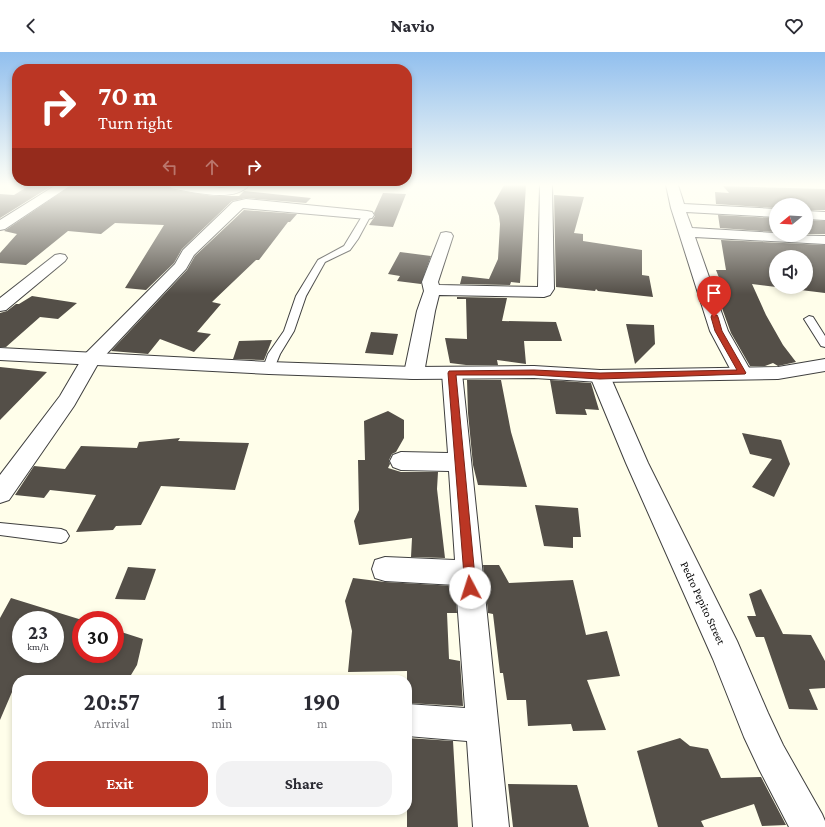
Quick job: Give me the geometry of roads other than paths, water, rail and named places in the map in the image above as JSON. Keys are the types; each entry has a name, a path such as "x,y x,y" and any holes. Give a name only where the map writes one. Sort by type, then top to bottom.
{"street":[{"path":"0,493 67,400 91,359 181,266 188,253 221,221"},
{"path":"432,291 544,292 546,289 546,221"},
{"path":"682,221 719,331 742,373"},
{"path":"686,232 825,240"},
{"path":"414,373 426,311 432,291 430,282 446,236"},
{"path":"0,306 60,258"},
{"path":"0,354 269,368 414,373 534,372 600,376 778,373 825,365"},
{"path":"452,373 491,827"},
{"name":"Pedro Pepito Street","path":"600,376 637,463 726,652 756,725 771,757 810,827"},
{"path":"401,461 460,462"},
{"path":"384,570 469,573"},
{"path":"412,720 483,726"}],"lane":[{"path":"269,368 274,354 289,331 301,296 322,260 346,248 354,239 364,221"},
{"path":"809,319 825,344"},
{"path":"0,529 61,536"}]}
